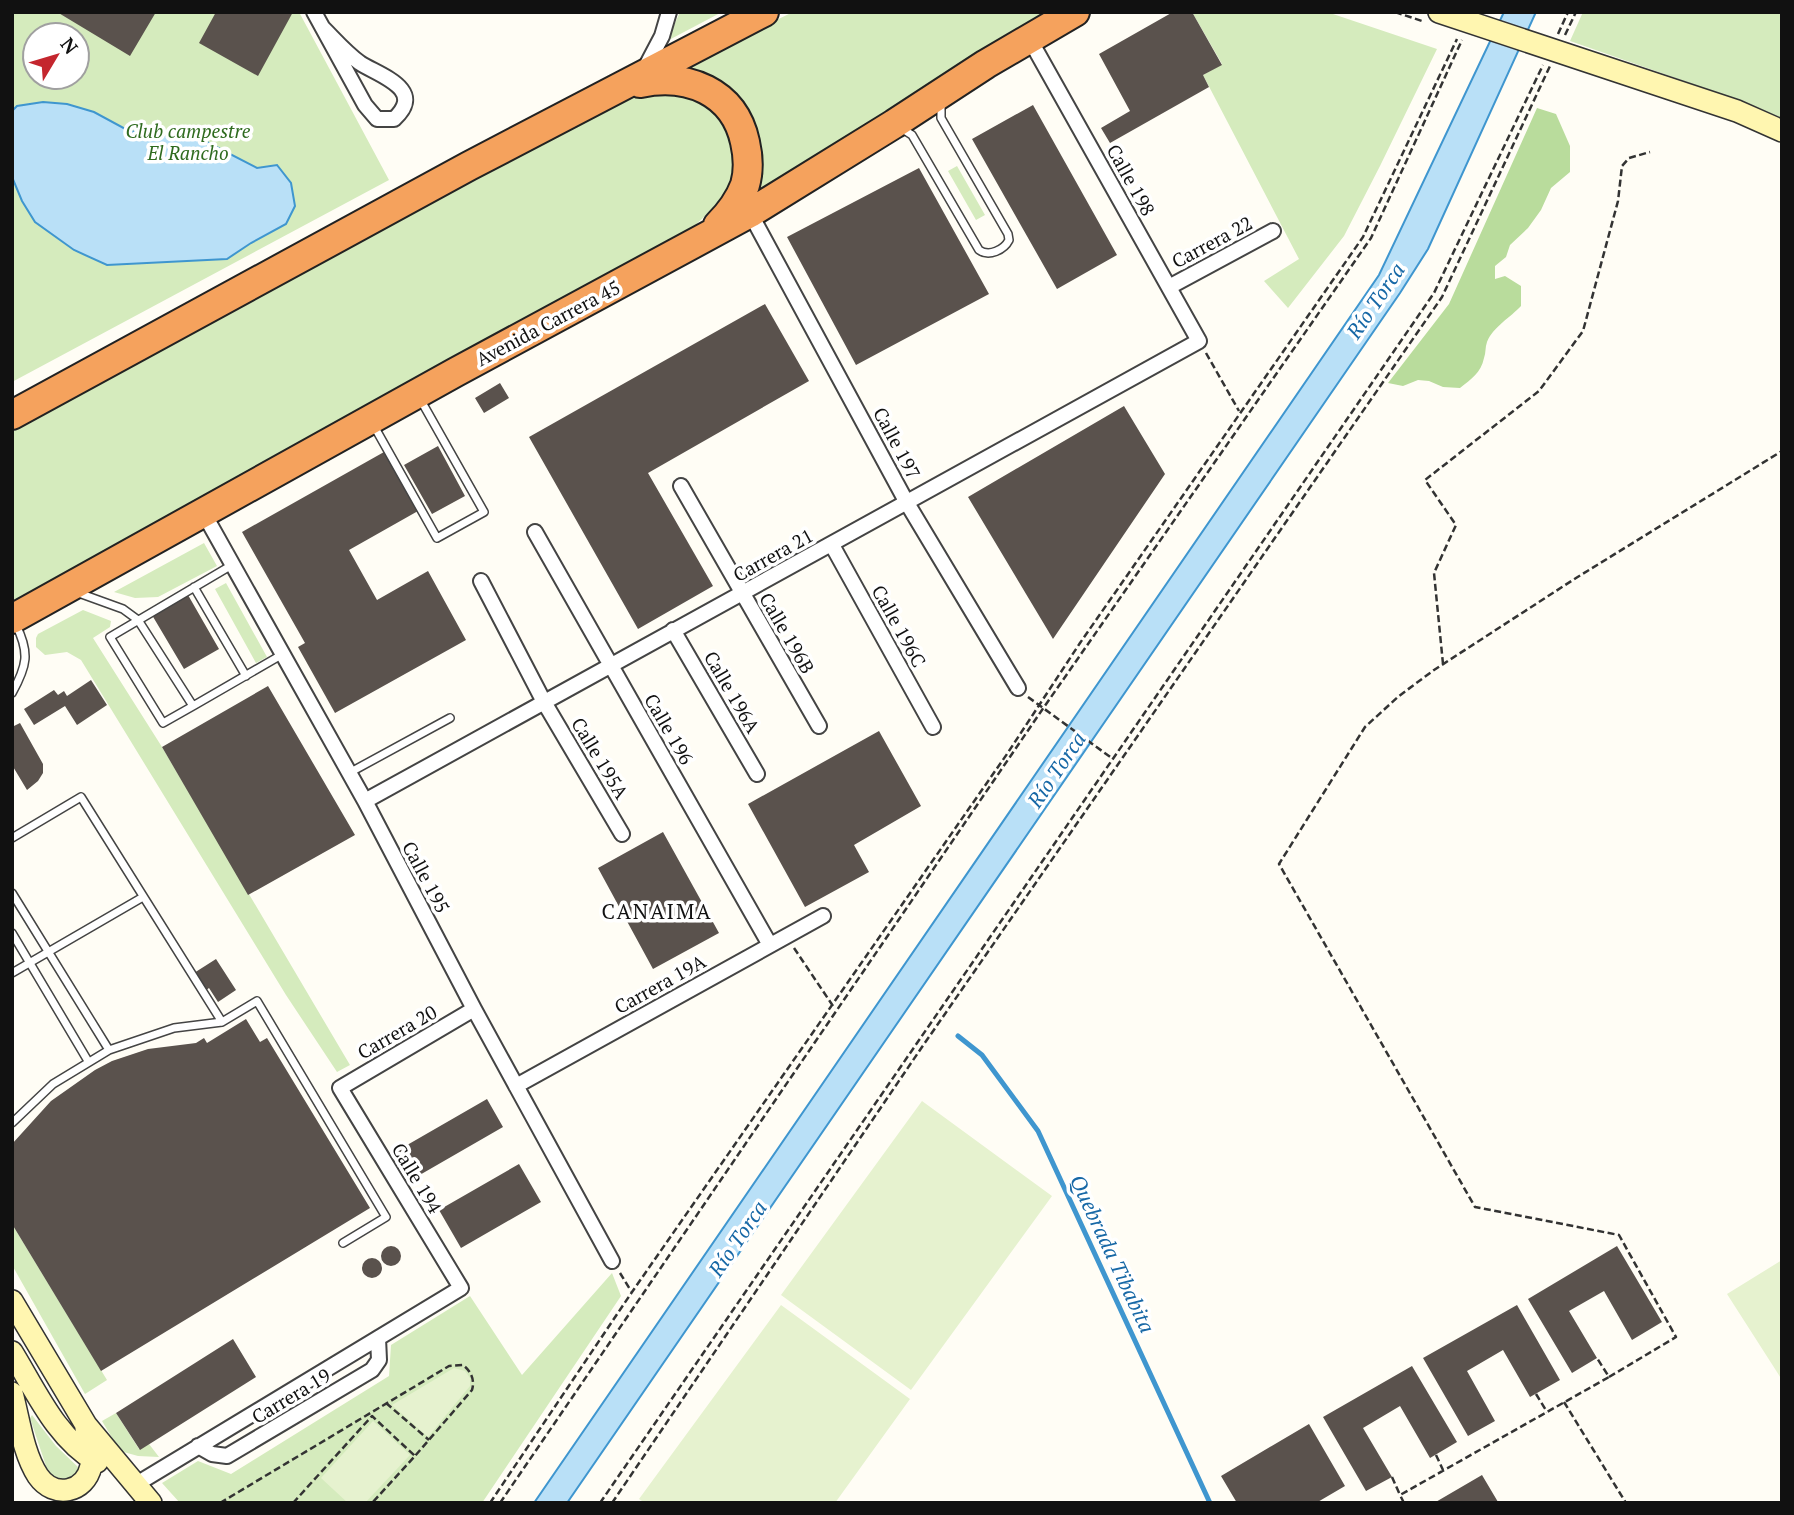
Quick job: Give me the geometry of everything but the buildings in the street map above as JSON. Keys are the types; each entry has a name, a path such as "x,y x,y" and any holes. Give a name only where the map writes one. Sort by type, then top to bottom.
{"highway":[{"path":"12,415 457,172 764,12"},
{"name":"Avenida Carrera 45","path":"13,619 371,419 750,213 1074,12"},
{"path":"610,92 659,79 684,81 710,90 729,108 743,131 748,157 746,183 735,207 697,242"}],"main road":[{"path":"1439,12 1737,111 1782,131"},
{"path":"12,1301 44,1359 86,1425 151,1503"},
{"path":"12,1352 58,1428 92,1460 135,1485"},
{"path":"12,1392 29,1458 38,1476 57,1490 68,1491 86,1479 92,1460 86,1425"}],"street":[{"path":"314,12 323,29 370,113 377,119 394,119 404,105 399,86 359,62 323,29"},
{"path":"642,76 662,36 669,12"},
{"name":"Calle 198","path":"1029,38 1199,341"},
{"name":"Calle 197","path":"750,213 908,503 1018,688"},
{"name":"Carrera 22","path":"1169,287 1273,231"},
{"name":"Carrera 21","path":"365,801 1199,341"},
{"name":"Calle 196B","path":"681,486 819,726"},
{"name":"Calle 195","path":"203,512 365,801 474,1009 612,1261"},
{"name":"Calle 196","path":"536,532 770,945"},
{"name":"Calle 196C","path":"832,545 933,727"},
{"name":"Calle 195A","path":"481,581 544,702 622,834"},
{"name":"Calle 196A","path":"673,630 757,774"},
{"name":"Carrera 19A","path":"516,1086 823,916"},
{"name":"Carrera 20","path":"340,1088 474,1009"},
{"name":"Calle 194","path":"340,1088 461,1288"},
{"name":"Carrera 19","path":"135,1485 461,1288"},
{"name":"Carrera 19","path":"198,1446 212,1454 227,1457 338,1391 377,1366 379,1338"}],"lane":[{"path":"894,124 912,135 979,250 990,254 1007,245 1008,234 942,118 941,93"},
{"path":"371,419 437,538 484,512 417,394"},
{"path":"233,564 110,637 163,723 283,654"},
{"path":"194,587 246,676"},
{"path":"67,589 110,603 138,620 193,706"},
{"path":"12,693 25,671 25,642 13,619"},
{"path":"349,773 450,718"},
{"path":"12,838 81,797 222,1022"},
{"path":"12,893 109,1050"},
{"path":"12,974 143,897"},
{"path":"12,933 88,1061"},
{"path":"12,1124 53,1084 109,1050 174,1028 222,1022 257,1001 386,1217 343,1243"}],"path":[{"path":"600,1503 1434,293 1568,12"},
{"path":"612,1503 922,1047 1442,296 1549,48 1576,12"},
{"path":"490,1503 632,1292 833,1006 1080,643 1363,237 1473,23"},
{"path":"499,1503 1042,710 1371,238 1473,23"},
{"path":"1443,664 1434,573 1456,525 1425,481 1539,391 1583,331 1618,201 1622,166 1629,158 1650,152"},
{"path":"1199,341 1240,412"},
{"path":"1400,1495 1676,1337 1619,1235 1475,1207 1279,864 1365,727 1399,696 1443,664 1576,578 1782,451"},
{"path":"1038,707 1114,760"},
{"path":"786,936 833,1006"},
{"path":"612,1261 632,1292"},
{"path":"1597,1358 1609,1377"},
{"path":"220,1503 449,1366 458,1364 468,1368 473,1379 472,1390 372,1503"},
{"path":"1536,1394 1547,1412"},
{"path":"1564,1402 1626,1503"},
{"path":"386,1404 429,1440"},
{"path":"371,1415 415,1456"},
{"path":"293,1503 371,1415"},
{"path":"1436,1455 1443,1470"},
{"path":"1392,1477 1404,1503"}],"green space":[{"name":"Club campestre El Rancho","path":"12,12 299,12 389,180 12,382"},
{"path":"680,12 722,12 667,41"},
{"path":"793,12 1048,12 749,198 760,156 752,119 737,97 718,80 681,66"},
{"path":"1192,12 1327,12 1437,49 1344,236 1288,308 1264,281 1299,259 1203,75 1222,64"},
{"path":"1583,12 1782,12 1782,121 1741,101 1570,41"},
{"path":"680,90 702,100 715,110 732,142 735,158 734,172 722,197 689,231 199,498 12,605 12,432 185,334 613,106 646,92"},
{"path":"1537,108 1556,114 1570,146 1570,172 1551,188 1541,210 1528,228 1510,245 1506,257 1495,266 1495,279 1505,276 1521,286 1521,306 1493,332 1487,342 1481,368 1460,388 1443,387 1418,380 1403,386 1388,383 1449,304"},
{"path":"957,166 985,215 976,220 948,171"},
{"path":"204,543 217,566 158,597 135,598 114,592"},
{"path":"226,583 267,657 256,663 215,589"},
{"path":"83,610 111,621 110,627 93,638 162,747 350,1065 337,1072 286,995 81,660 67,652 45,655 36,647 38,634"},
{"path":"922,1101 1052,1196 911,1390 781,1295"},
{"path":"12,1224 107,1380 85,1394 12,1265"},
{"path":"1782,1260 1782,1380 1727,1294"},
{"path":"612,1273 621,1296 482,1503 180,1503 162,1483 198,1461 231,1474 389,1376 391,1345 470,1296 522,1375"},
{"path":"781,1305 910,1399 835,1503 645,1503 639,1499"},
{"path":"454,1368 465,1371 470,1378 470,1386 428,1437 392,1405"},
{"path":"116,1413 139,1449 149,1444 159,1457 138,1456 120,1451 102,1421"},
{"path":"32,1415 56,1446 78,1467 80,1472 67,1484 49,1475 30,1418"},
{"path":"373,1421 410,1455 365,1503 348,1503 321,1478"}],"water":[{"name":"Río Torca","path":"1504,12 1536,12 1428,249 1400,293 567,1503 534,1503 1379,275"},
{"path":"43,102 67,104 94,112 129,131 203,140 257,168 277,165 291,183 295,206 286,224 227,259 107,265 74,250 35,222 12,177 12,111 17,106"}],"waterway":[{"name":"Quebrada Tibabita","path":"958,1036 982,1055 1038,1131 1210,1503"}],"district":[{"name":"CANAIMA","path":"657,912"}]}
